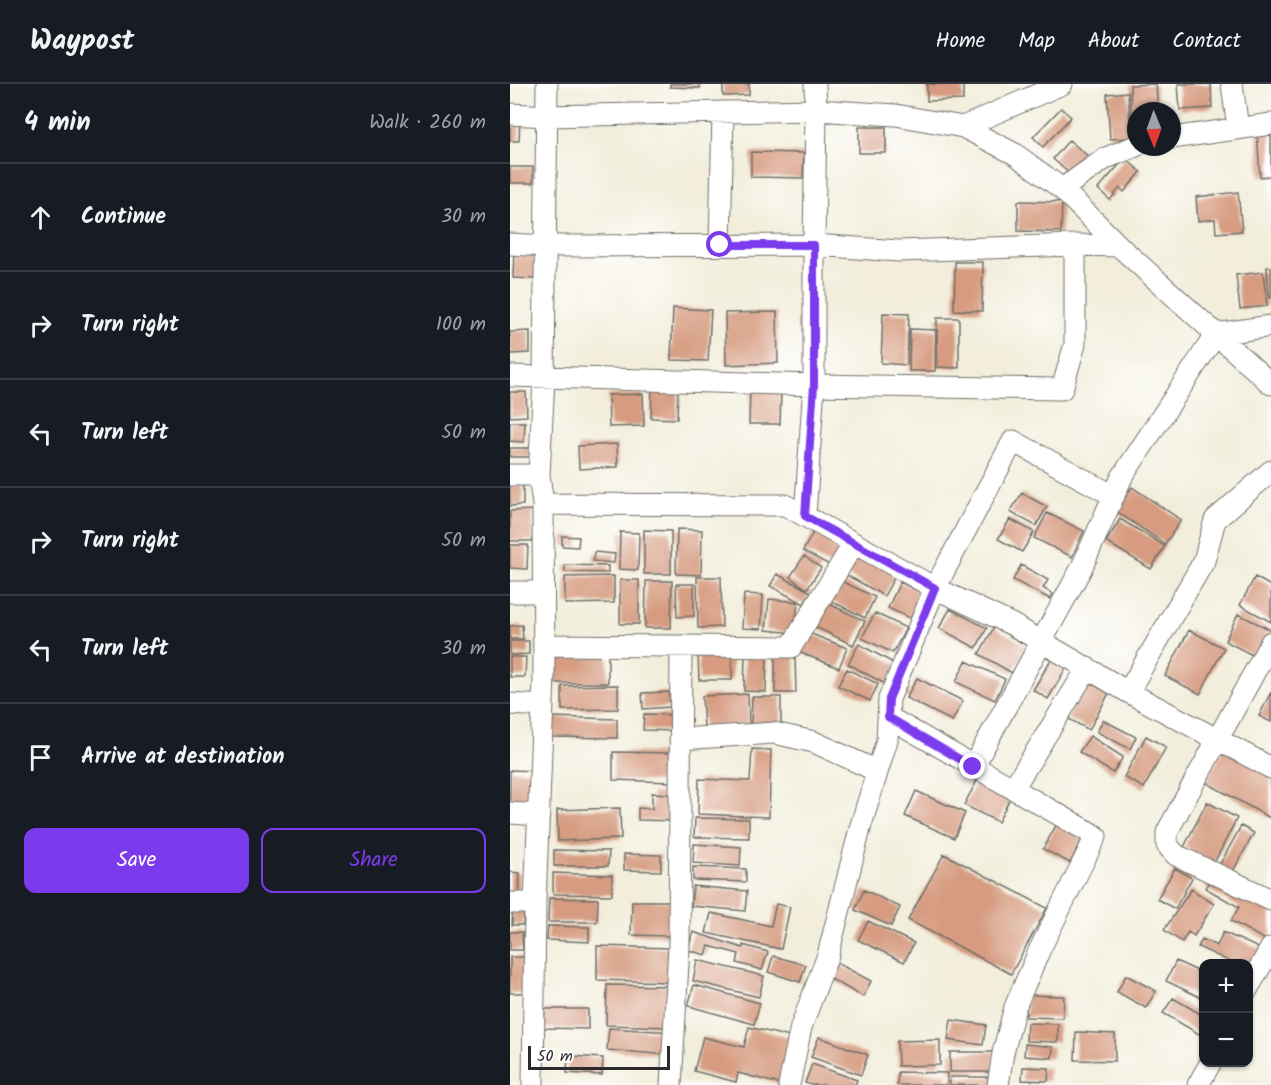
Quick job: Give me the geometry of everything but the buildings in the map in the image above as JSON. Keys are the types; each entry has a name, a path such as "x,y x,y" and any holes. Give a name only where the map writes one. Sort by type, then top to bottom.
{"street":[{"path":"533,1085 535,903 544,645 543,504 539,475 544,379 547,84"},
{"path":"805,516 814,385 815,84"},
{"path":"963,127 1062,84"},
{"path":"1232,84 1238,129"},
{"path":"510,114 547,116 816,110 896,115 963,127 1016,154 1062,189 1119,246 1271,384"},
{"path":"720,245 723,112"},
{"path":"1181,137 1271,124"},
{"path":"1062,189 1106,158 1127,150"},
{"path":"510,244 545,246 814,245 899,251 1075,244 1119,246"},
{"path":"510,376 544,379 1062,389 1075,344 1075,244"},
{"path":"973,767 1082,569 1122,477 1216,334 1271,326"},
{"path":"789,1085 801,1027 828,955 861,825 887,740 889,699 935,588 1014,441 1114,496"},
{"path":"1128,693 1204,561 1215,520 1271,471"},
{"path":"510,475 539,475"},
{"path":"543,504 785,505 935,588 1013,625 1128,693 1271,768"},
{"path":"544,645 791,647 854,543"},
{"path":"510,592 543,592"},
{"path":"1271,642 1167,832 1167,845 1176,855 1271,900"},
{"path":"671,1085 679,946 681,646"},
{"path":"1014,787 1088,669"},
{"path":"510,704 543,706"},
{"path":"888,717 973,767 1014,787 1096,836 1040,949 1015,1007 1003,1053 998,1085"},
{"path":"680,739 774,733 814,742 877,771"},
{"path":"510,813 539,815"},
{"path":"510,903 535,903"},
{"path":"1253,979 1271,948"},
{"path":"1198,1085 1208,1067"}],"route":[{"path":"720,245 814,245 814,385 805,516 935,588 889,699 888,717 973,767"}]}
